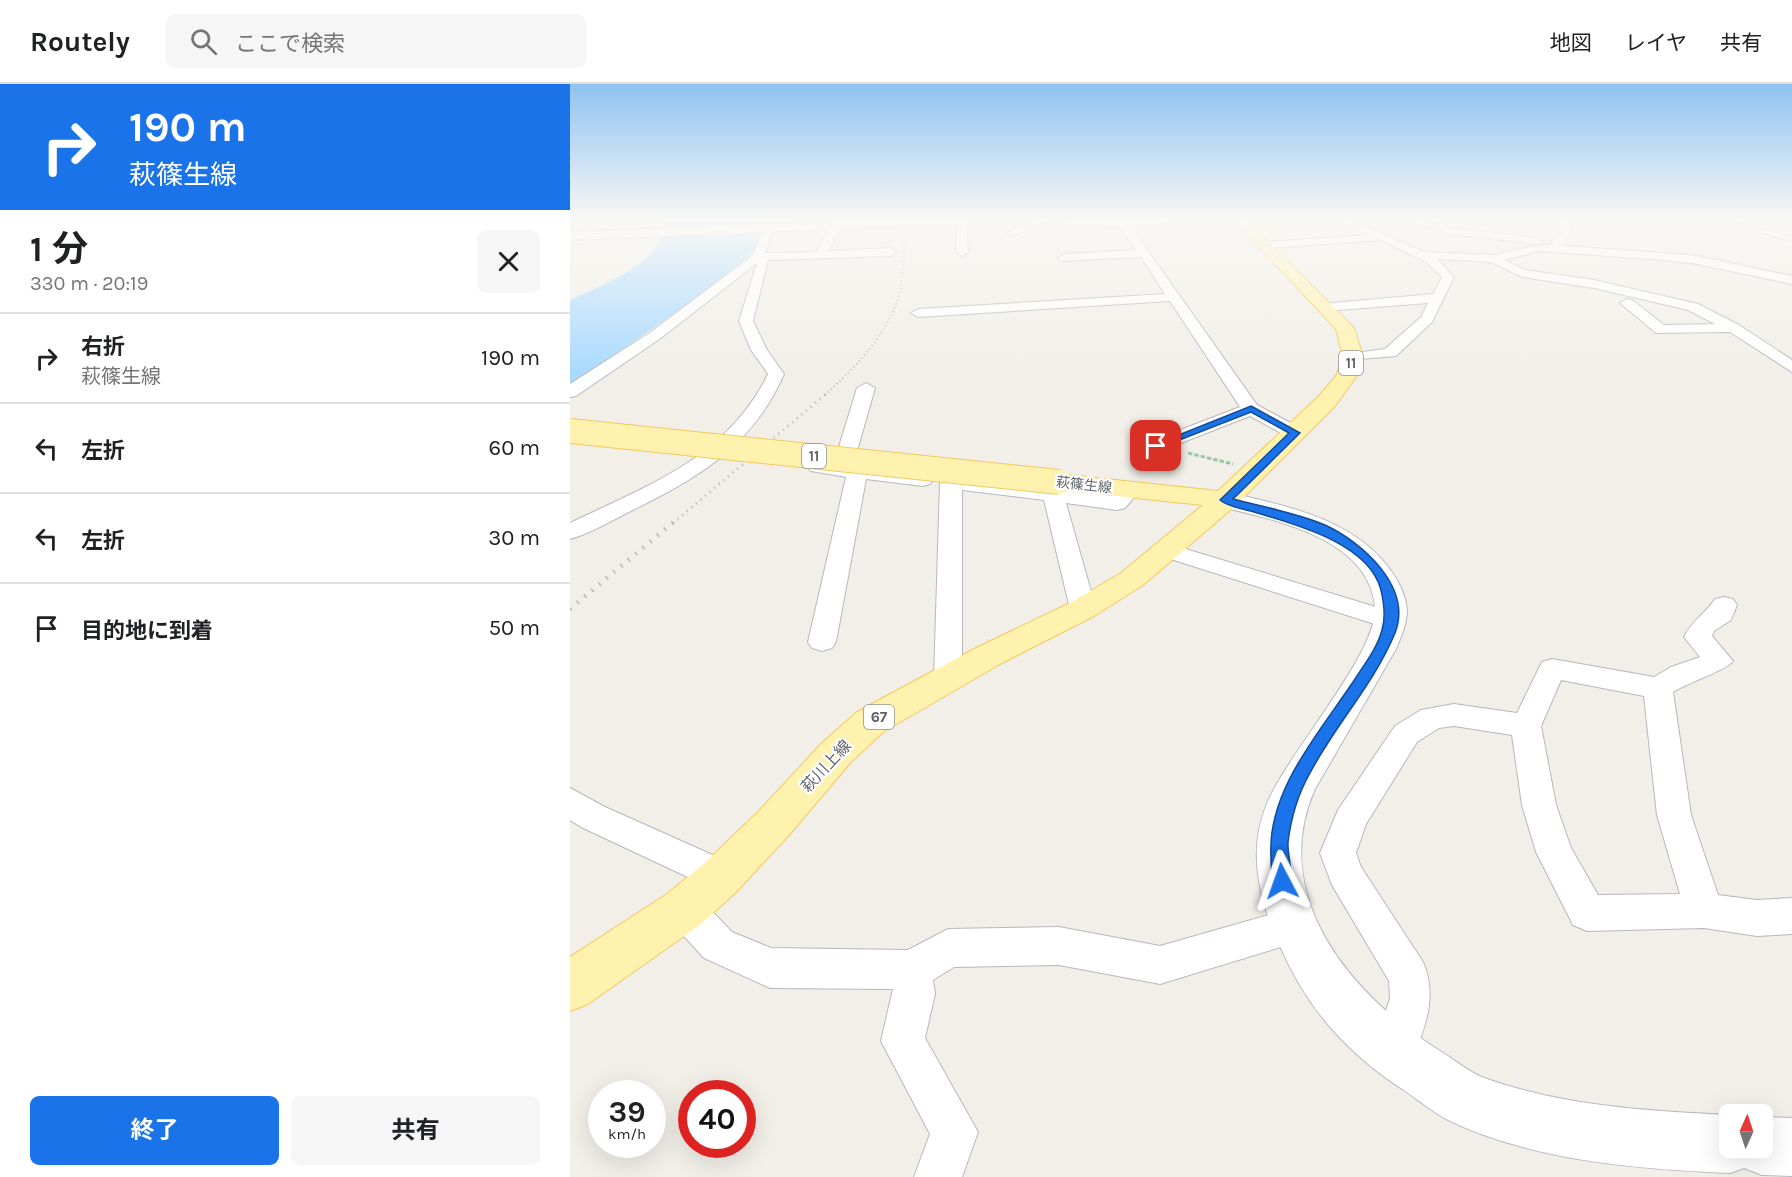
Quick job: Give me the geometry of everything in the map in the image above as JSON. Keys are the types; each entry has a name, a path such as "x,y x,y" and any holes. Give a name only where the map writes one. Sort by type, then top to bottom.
{"main road":[{"name":"11","path":"1226,500 1295,433 1346,377 1353,357 1345,328 1291,271"},
{"name":"萩篠生線","path":"570,431 1056,488 1130,489 1226,500"},
{"name":"萩川上線","path":"570,986 684,909 722,876 774,823 836,753 870,723 948,678 1083,609 1132,579 1192,531 1226,500"}],"street":[{"path":"570,392 656,335 738,271"},
{"path":"570,532 686,472 714,454 755,416 770,394 776,374 759,350 746,321 760,271"},
{"path":"1152,271 1156,280 1175,297 1251,409 1295,433"},
{"path":"1353,357 1390,353 1427,319 1448,277 1445,271"},
{"path":"1518,271 1594,284 1693,307 1734,328 1792,367"},
{"path":"1749,271 1792,280"},
{"path":"976,292 979,309"},
{"path":"918,313 1175,297"},
{"path":"1326,307 1438,298"},
{"path":"1627,303 1660,330 1734,328"},
{"path":"822,642 849,471 866,388"},
{"path":"1156,446 1251,409"},
{"path":"780,463 951,483 1056,488 1083,609"},
{"path":"948,678 951,483"},
{"path":"1226,500 1321,528 1346,542 1379,572 1387,588 1389,631 1376,658 1302,771 1285,809 1280,853 1282,881 1293,926 1313,963 1355,1018 1393,1052 1473,1103 1562,1129 1673,1142 1719,1144"},
{"path":"1166,550 1390,621"},
{"path":"1724,604 1722,614 1703,626 1698,637 1719,661 1681,674 1658,688 1552,669 1526,726 1539,805 1554,852 1587,913 1704,911 1757,918 1792,916"},
{"path":"1658,688 1674,815 1704,911"},
{"path":"1393,1052 1411,999 1409,976 1345,874 1338,853 1350,820 1406,734 1432,718 1454,715 1526,726"},
{"path":"570,802 593,817 722,876"},
{"path":"684,909 718,945 770,968 912,970 948,948 1048,946 1160,965 1293,926"},
{"path":"912,970 914,994 903,1041 954,1132 938,1177"},
{"path":"1773,1146 1792,1147"}],"path":[{"path":"1156,446 1257,469"}],"water":[{"path":"628,271 733,271 726,278 570,385 570,300"}],"railway":[{"path":"825,395 849,372 880,335 895,306 903,271"},
{"path":"673,523 826,394"},
{"path":"570,609 675,521"}],"route":[{"path":"1156,446 1251,409 1295,433 1226,500 1267,510 1321,528 1346,542 1364,556 1379,572 1387,588 1392,611 1389,631 1376,658 1302,771 1285,809 1279,844 1282,881"}]}
